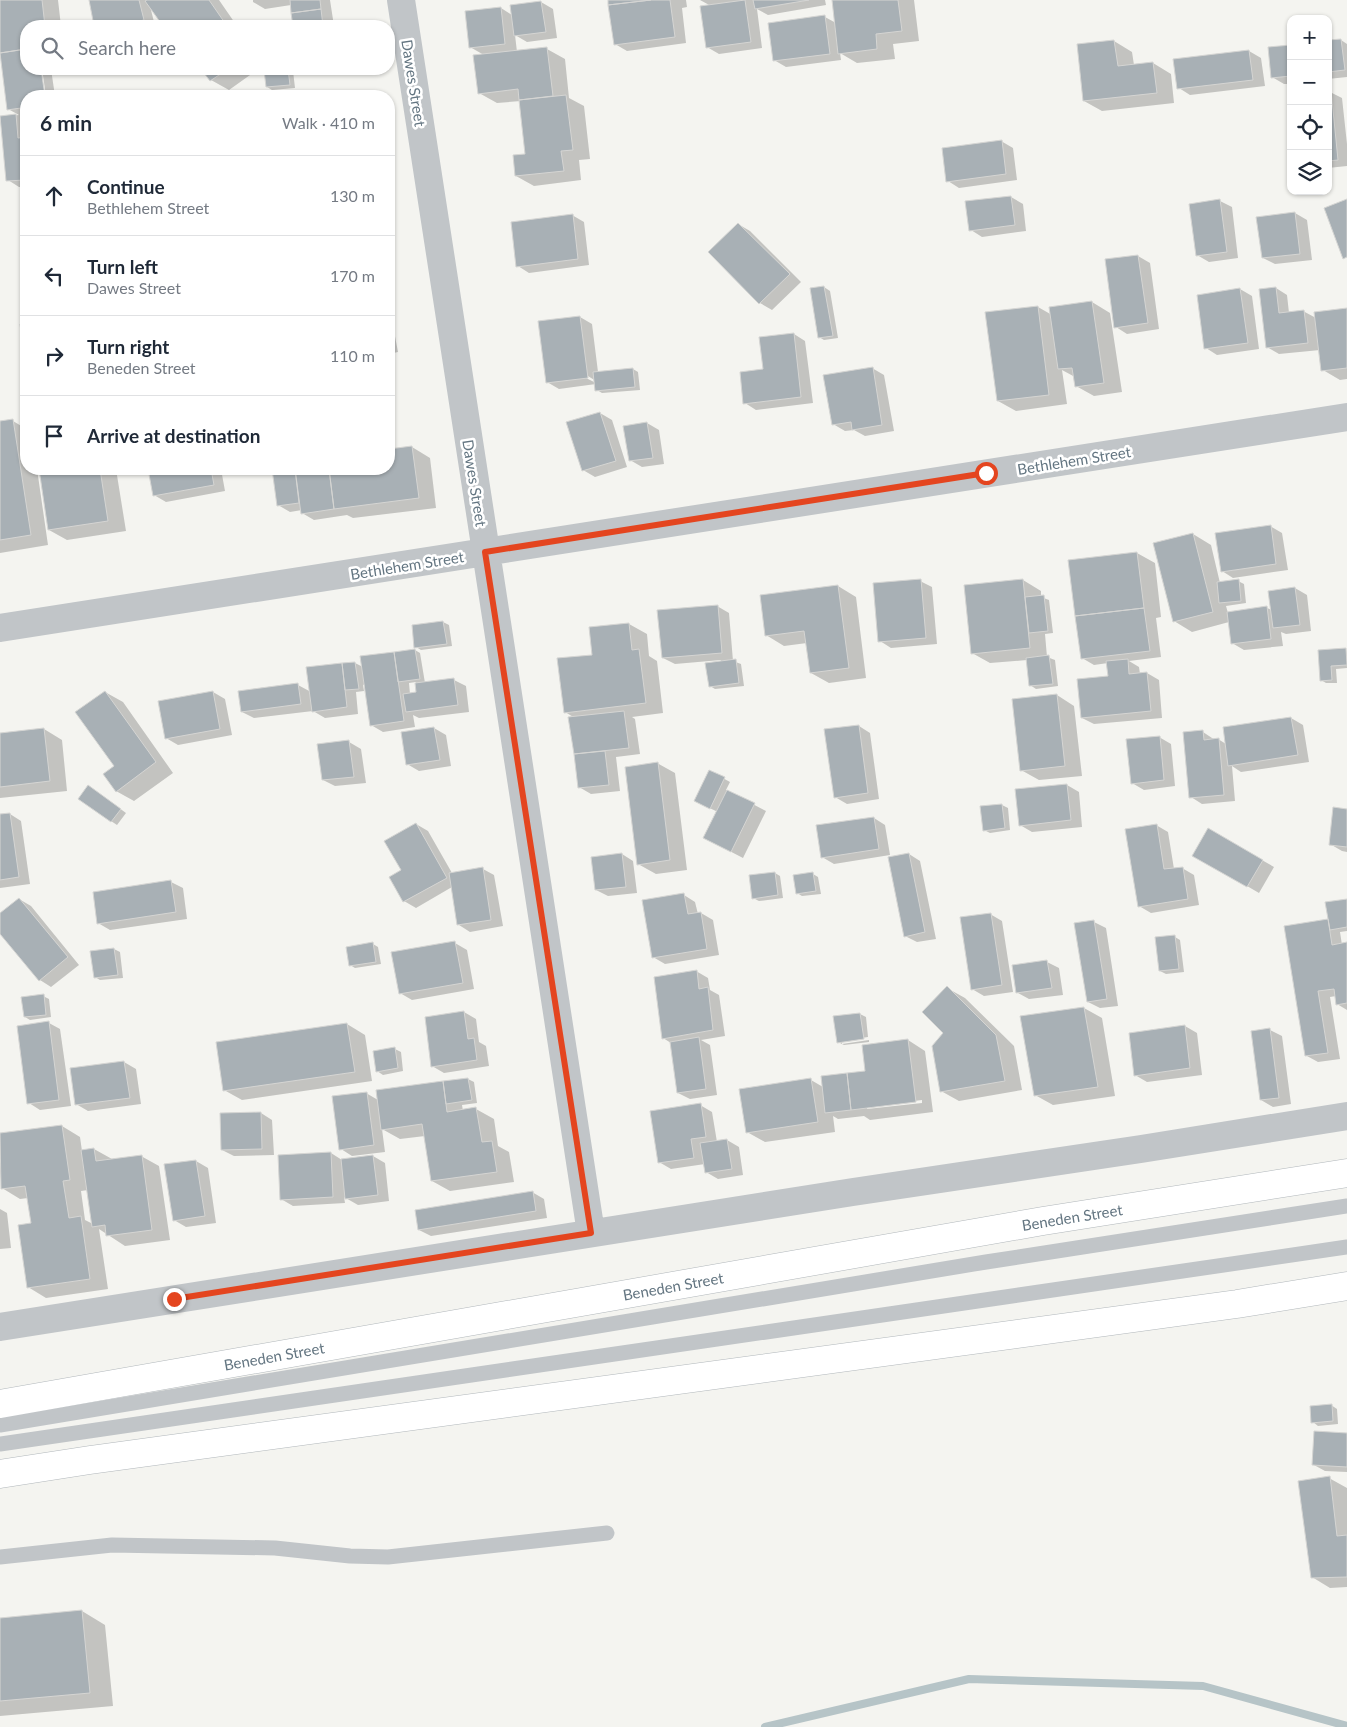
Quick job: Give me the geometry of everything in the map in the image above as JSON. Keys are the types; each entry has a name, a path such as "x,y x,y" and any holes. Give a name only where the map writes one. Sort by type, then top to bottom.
{"main road":[{"name":"Beneden Street","path":"0,1404 1044,1221 1347,1174"},
{"path":"0,1474 100,1458 1237,1304 1347,1286"},
{"path":"0,1392 92,1388"}],"street":[{"name":"Dawes Street","path":"401,0 591,1233"},
{"name":"Bethlehem Street","path":"0,628 1347,417"},
{"path":"0,1327 1347,1116"}],"lane":[{"path":"0,1425 986,1262 1347,1206"},
{"path":"0,1444 1347,1247"},
{"path":"0,1556 112,1545 275,1548 350,1556 388,1557 607,1533"}],"building":[{"path":"0,0 42,0 44,20 20,20 20,50 0,53"},
{"path":"89,0 139,0 144,20 93,20"},
{"path":"209,0 223,20 159,20 145,1"},
{"path":"290,0 320,0 321,9 291,13"},
{"path":"608,0 651,0 608,5"},
{"path":"651,0 670,0 675,37 614,45 608,5"},
{"path":"745,0 751,42 706,48 700,6"},
{"path":"753,0 809,0 755,9"},
{"path":"832,0 898,0 902,31 876,34 877,49 838,54"},
{"path":"541,1 546,32 514,36 510,5"},
{"path":"501,7 505,44 469,48 465,11"},
{"path":"321,9 322,20 292,20 291,13"},
{"path":"825,15 830,54 773,61 768,23"},
{"path":"1341,39 1345,70 1332,72 1332,40"},
{"path":"1114,40 1118,66 1153,62 1157,93 1083,101 1077,44"},
{"path":"1287,45 1287,76 1271,78 1268,47"},
{"path":"547,47 553,96 519,100 518,89 478,94 473,55"},
{"path":"20,50 20,75 42,75 44,90 20,90 20,108 7,110 0,53"},
{"path":"1249,50 1253,80 1177,89 1173,59"},
{"path":"206,75 219,75 210,81"},
{"path":"265,75 289,75 290,85 266,87"},
{"path":"566,95 573,150 561,151 564,171 515,176 513,155 525,154 519,100"},
{"path":"1332,100 1338,160 1332,161"},
{"path":"16,114 18,138 20,138 20,180 6,181 0,116"},
{"path":"1002,140 1006,174 946,182 942,148"},
{"path":"1011,196 1015,225 969,231 965,201"},
{"path":"1220,199 1227,252 1196,256 1189,204"},
{"path":"1347,199 1347,257 1343,259 1324,208"},
{"path":"1295,212 1300,254 1262,258 1256,217"},
{"path":"573,214 578,259 516,267 511,222"},
{"path":"738,223 790,274 759,304 708,252"},
{"path":"1138,255 1148,323 1114,328 1105,259"},
{"path":"824,286 833,336 818,338 810,288"},
{"path":"1276,287 1279,313 1304,310 1308,343 1266,348 1259,289"},
{"path":"1240,288 1248,343 1204,349 1197,295"},
{"path":"1092,301 1104,383 1075,387 1072,368 1058,369 1049,307"},
{"path":"1038,306 1049,395 997,401 985,312"},
{"path":"1347,308 1347,368 1321,371 1314,312"},
{"path":"580,316 588,378 546,383 538,321"},
{"path":"794,333 801,397 743,404 740,372 763,369 759,337"},
{"path":"873,367 882,425 852,430 851,422 832,425 823,375"},
{"path":"633,368 635,387 595,391 593,372"},
{"path":"600,412 616,461 582,471 566,422"},
{"path":"13,419 20,475 22,475 31,535 0,540 0,421"},
{"path":"647,422 653,458 629,461 623,426"},
{"path":"412,446 419,498 334,509 330,475 395,475 395,448"},
{"path":"40,475 101,475 108,521 48,530"},
{"path":"149,475 212,475 214,485 153,496"},
{"path":"273,475 296,475 299,503 277,506"},
{"path":"296,475 330,475 334,509 301,514"},
{"path":"1271,525 1276,564 1221,572 1215,533"},
{"path":"1193,533 1213,612 1173,622 1153,543"},
{"path":"1137,552 1144,608 1075,616 1068,560"},
{"path":"921,579 926,638 878,642 873,583"},
{"path":"1023,579 1030,648 971,654 964,585"},
{"path":"1239,579 1241,601 1219,603 1217,582"},
{"path":"838,585 849,668 810,673 804,631 765,636 760,595"},
{"path":"1295,587 1300,625 1273,628 1268,591"},
{"path":"1044,595 1048,631 1029,633 1025,597"},
{"path":"718,605 722,653 662,658 657,610"},
{"path":"1267,606 1271,639 1231,644 1227,612"},
{"path":"1144,608 1150,651 1081,659 1075,616"},
{"path":"443,621 447,644 414,648 412,625"},
{"path":"629,623 632,650 639,649 646,703 564,713 557,658 592,655 589,627"},
{"path":"1346,648 1347,665 1331,666 1332,680 1320,681 1318,650"},
{"path":"415,649 420,679 398,682 394,652"},
{"path":"394,652 404,721 370,726 360,656"},
{"path":"1049,655 1053,684 1029,686 1026,658"},
{"path":"736,659 739,683 709,687 705,663"},
{"path":"1128,659 1129,674 1147,672 1151,711 1081,718 1077,679 1108,676 1106,661"},
{"path":"355,662 359,689 345,690 342,663"},
{"path":"342,663 347,707 312,712 306,667"},
{"path":"454,678 458,705 406,712 403,694 416,692 415,683"},
{"path":"298,683 301,704 241,712 238,691"},
{"path":"105,691 156,762 116,792 103,774 114,766 75,712"},
{"path":"213,691 220,729 165,739 158,701"},
{"path":"1057,694 1065,766 1020,771 1012,699"},
{"path":"624,711 629,748 574,754 568,717"},
{"path":"1291,717 1298,755 1228,766 1223,727"},
{"path":"859,725 868,793 834,798 824,729"},
{"path":"434,727 440,760 406,765 401,732"},
{"path":"44,728 50,781 0,787 0,733"},
{"path":"1203,730 1204,740 1219,738 1224,795 1189,798 1183,732"},
{"path":"1160,736 1164,780 1131,784 1126,739"},
{"path":"349,740 354,777 322,780 317,744"},
{"path":"605,751 609,785 578,788 574,754"},
{"path":"658,762 670,860 637,865 625,767"},
{"path":"709,770 725,777 710,809 694,801"},
{"path":"1067,784 1071,820 1019,826 1015,789"},
{"path":"88,785 121,809 111,822 78,799"},
{"path":"727,790 755,803 731,852 703,838"},
{"path":"1002,804 1005,828 983,831 980,806"},
{"path":"1333,807 1347,809 1347,847 1329,845"},
{"path":"10,813 19,877 0,880 0,814"},
{"path":"874,817 879,849 821,858 816,825"},
{"path":"416,823 447,878 403,902 389,877 401,870 384,841"},
{"path":"1157,824 1164,869 1183,867 1188,899 1138,907 1125,829"},
{"path":"1208,828 1263,860 1247,887 1192,856"},
{"path":"622,853 626,887 595,890 591,857"},
{"path":"909,853 925,932 904,937 888,857"},
{"path":"483,867 491,920 457,925 449,873"},
{"path":"775,872 778,895 752,899 749,875"},
{"path":"813,872 816,891 796,894 793,875"},
{"path":"171,880 176,912 97,924 93,892"},
{"path":"684,893 688,914 701,912 707,949 652,958 642,900"},
{"path":"19,898 68,957 39,981 0,934 0,913"},
{"path":"1347,899 1347,927 1330,930 1325,902"},
{"path":"991,913 1002,985 971,990 960,917"},
{"path":"1328,919 1332,945 1347,942 1347,1003 1336,1005 1334,989 1318,991 1328,1053 1305,1056 1284,926"},
{"path":"1094,920 1107,999 1087,1002 1074,923"},
{"path":"1175,935 1179,969 1159,971 1155,937"},
{"path":"455,941 463,983 399,994 391,952"},
{"path":"373,942 376,962 349,966 346,947"},
{"path":"114,948 118,975 94,978 90,951"},
{"path":"1047,960 1052,988 1016,993 1012,965"},
{"path":"697,970 699,989 708,987 713,1030 662,1039 654,977"},
{"path":"947,986 996,1035 1005,1081 940,1092 932,1046 943,1033 922,1012"},
{"path":"44,994 46,1015 24,1017 21,997"},
{"path":"1084,1007 1098,1087 1034,1096 1020,1016"},
{"path":"464,1011 468,1039 474,1038 477,1060 431,1067 425,1017"},
{"path":"860,1013 864,1039 837,1043 833,1016"},
{"path":"49,1021 59,1100 27,1104 17,1026"},
{"path":"347,1023 355,1072 223,1091 216,1042"},
{"path":"1185,1025 1190,1068 1134,1076 1129,1033"},
{"path":"1270,1028 1279,1098 1260,1100 1251,1031"},
{"path":"699,1037 706,1089 677,1093 670,1042"},
{"path":"908,1039 916,1102 851,1110 847,1073 865,1071 862,1045"},
{"path":"395,1047 398,1068 376,1072 373,1051"},
{"path":"124,1061 130,1098 75,1105 70,1068"},
{"path":"847,1073 851,1110 825,1113 821,1076"},
{"path":"468,1078 472,1100 446,1104 443,1081"},
{"path":"811,1078 818,1122 746,1133 739,1089"},
{"path":"443,1081 447,1112 476,1107 482,1142 492,1141 497,1172 431,1181 422,1124 381,1130 376,1090"},
{"path":"367,1092 374,1145 339,1150 332,1096"},
{"path":"701,1103 706,1137 691,1139 694,1158 658,1163 650,1111"},
{"path":"261,1112 262,1149 221,1150 220,1113"},
{"path":"62,1125 70,1180 63,1181 69,1218 81,1216 90,1279 27,1288 18,1225 31,1223 25,1186 1,1189 0,1133"},
{"path":"727,1139 732,1169 705,1173 700,1143"},
{"path":"94,1148 96,1161 142,1155 152,1230 106,1236 105,1225 92,1227 81,1150"},
{"path":"331,1152 333,1197 280,1200 278,1155"},
{"path":"373,1155 378,1195 345,1199 341,1159"},
{"path":"196,1160 205,1216 173,1221 164,1164"},
{"path":"533,1191 536,1211 418,1230 415,1210"},
{"path":"1332,1404 1333,1421 1311,1423 1310,1406"},
{"path":"1314,1431 1347,1433 1347,1467 1312,1465"},
{"path":"1330,1476 1337,1536 1347,1535 1347,1577 1311,1578 1298,1481"},
{"path":"82,1610 90,1693 0,1701 0,1618"}],"waterway":[{"path":"765,1727 969,1679 1203,1686 1347,1726"}],"route":[{"path":"174,1299 591,1233 485,552 986,473"}]}
